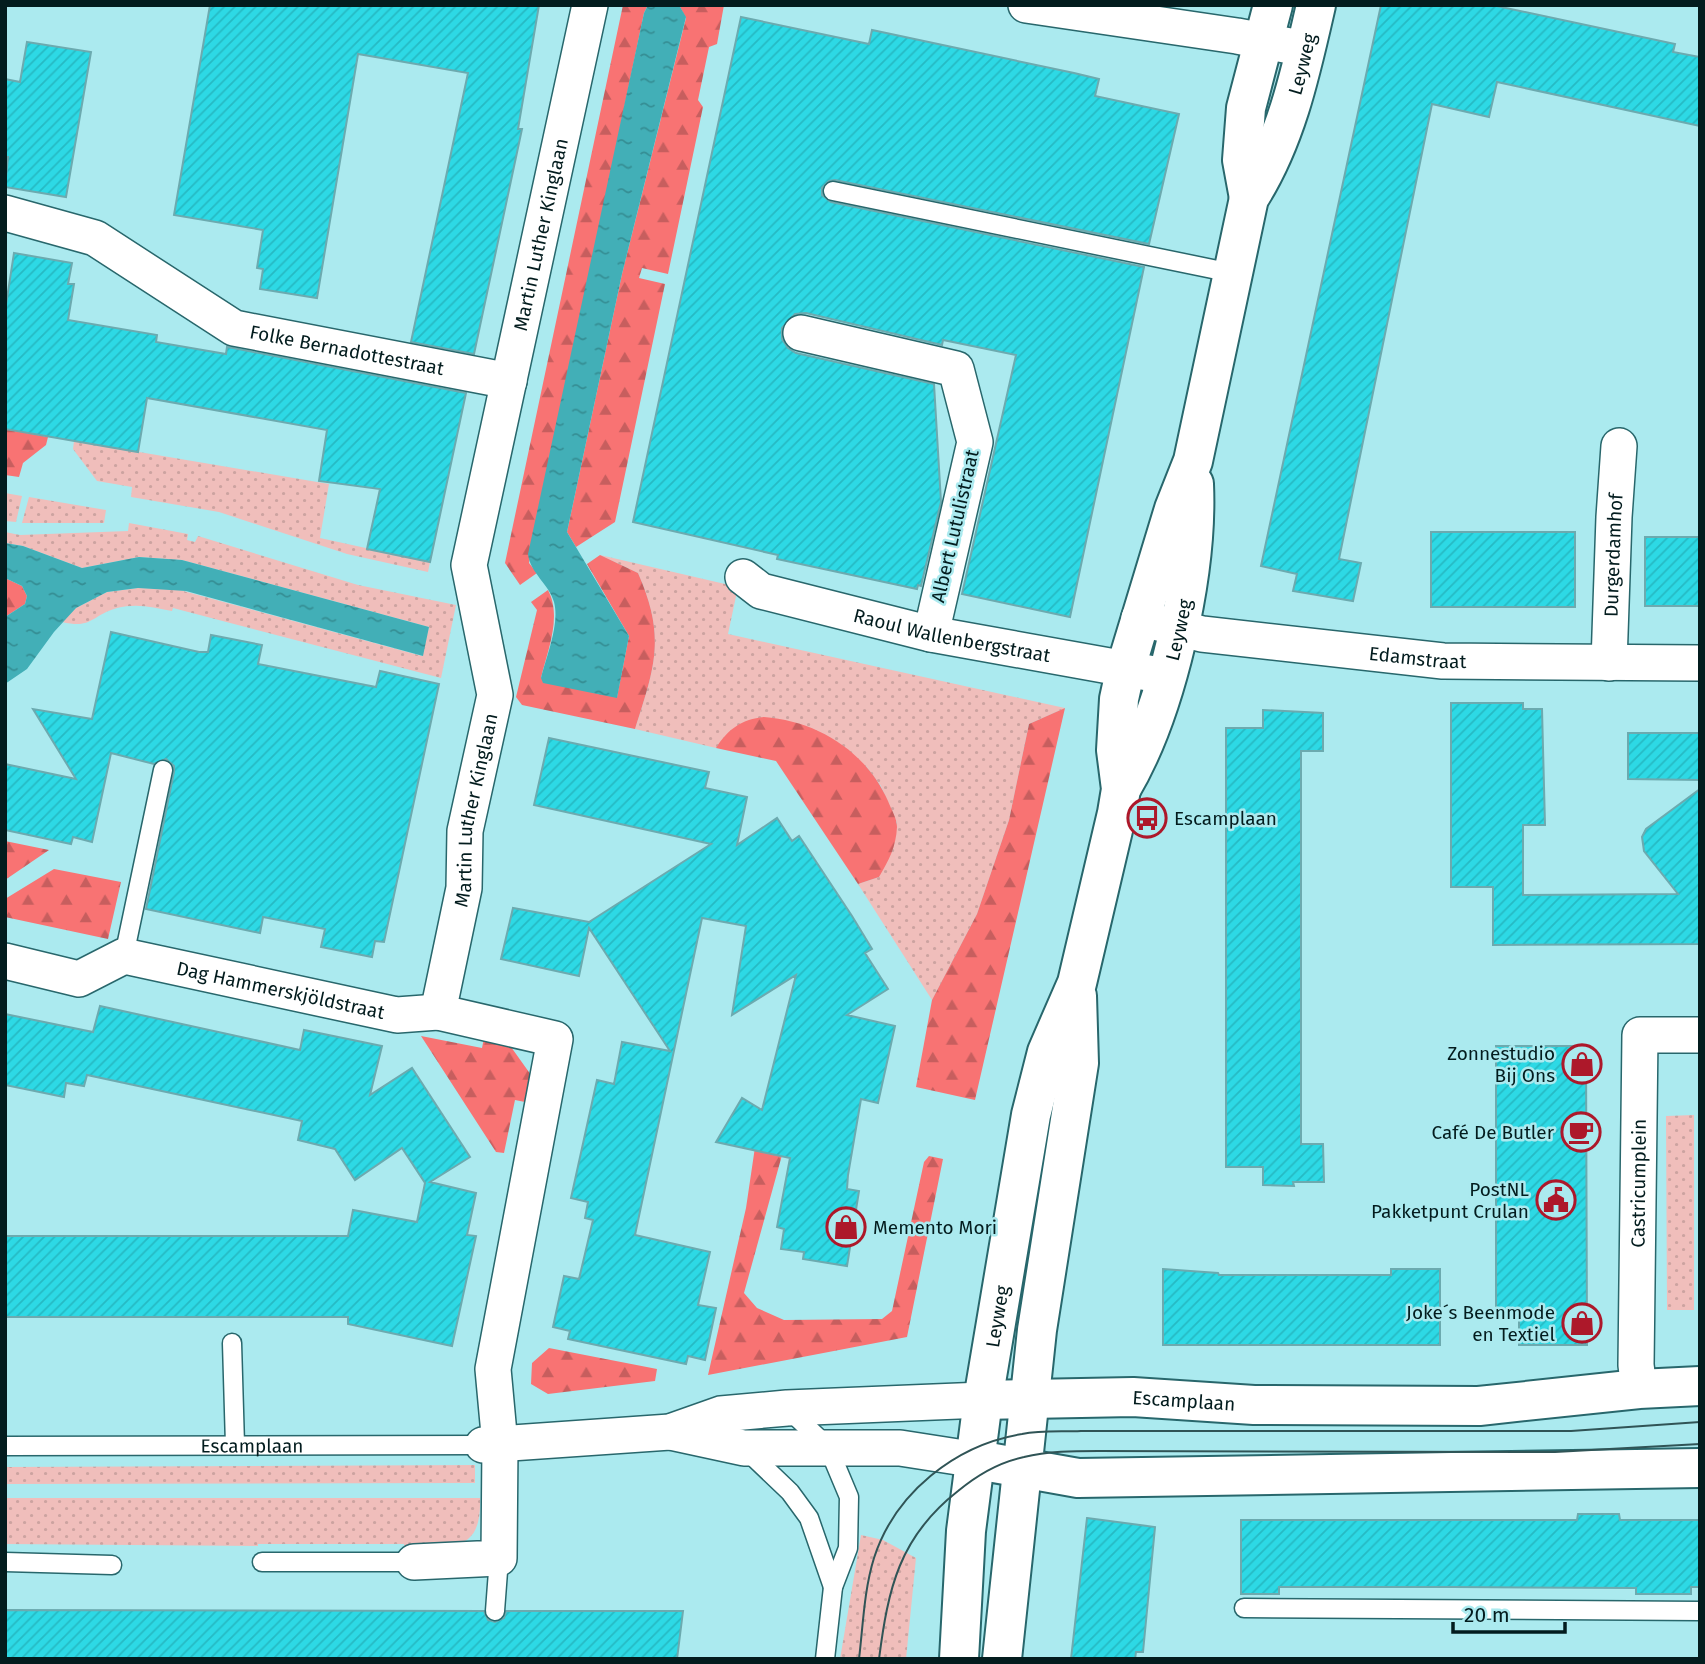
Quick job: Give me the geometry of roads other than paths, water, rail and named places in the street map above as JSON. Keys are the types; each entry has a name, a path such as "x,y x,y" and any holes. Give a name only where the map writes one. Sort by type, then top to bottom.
{"street":[{"name":"Martin Luther Kinglaan","path":"438,1012 464,888 465,831 495,695 468,565 590,5"},
{"path":"1026,5 1306,49"},
{"name":"Leyweg","path":"1121,789 1116,750 1119,699 1139,618 1174,509 1193,461 1248,198 1242,160 1246,108 1273,5"},
{"name":"Leyweg","path":"1248,198 1269,166 1306,49 1316,5"},
{"name":"Folke Bernadottestraat","path":"5,213 95,238 234,328 509,382"},
{"name":"Albert Lutulistraat","path":"801,334 956,369 975,442 931,634"},
{"name":"Durgerdamhof","path":"1609,663 1619,446"},
{"name":"Leyweg","path":"959,1659 966,1531 983,1400 1031,1115 1047,1052 1077,983 1121,789 1148,736 1177,629 1192,547 1193,461"},
{"name":"Raoul Wallenbergstraat","path":"743,577 761,592 931,634 1165,676"},
{"name":"Edamstraat","path":"1139,618 1177,629 1443,661 1700,663"},
{"path":"5,961 79,979 124,956"},
{"name":"Dag Hammerskjöldstraat","path":"124,956 397,1015 438,1012"},
{"name":"Leyweg","path":"1002,1659 1029,1398 1079,1063 1077,983"},
{"path":"414,1562 499,1559 491,1445 493,1369 555,1039 438,1012"},
{"name":"Castricumplein","path":"1640,1389 1636,1365 1640,1035 1700,1035"},
{"name":"Escamplaan","path":"491,1445 670,1432 721,1414 787,1408 1029,1398 1133,1397 1254,1405 1479,1406 1640,1389 1700,1386"},
{"name":"Escamplaan","path":"670,1432 744,1448 900,1448 1021,1469 1095,1478 1700,1468"}],"lane":[{"path":"833,191 1232,273"},
{"path":"124,956 163,770"},
{"path":"232,1343 235,1445"},
{"path":"787,1408 828,1447 849,1497 848,1548 833,1587 825,1659"},
{"name":"Escamplaan","path":"5,1446 491,1445"},
{"path":"744,1448 790,1492 809,1518 833,1587"},
{"path":"495,1611 499,1559"},
{"path":"5,1562 112,1565"},
{"path":"262,1562 414,1562"},
{"path":"1244,1608 1700,1611"}],"water":[{"path":"648,5 679,5 686,17 622,274 567,532 629,636 617,698 543,683 541,678 554,630 554,602 532,567 528,554 644,13"},
{"path":"5,543 23,546 82,568 139,557 182,560 429,627 423,656 186,591 138,588 107,592 76,608 54,632 27,669 5,684 5,617 25,604 27,596 22,586 5,578"}],"tram line":[{"path":"859,1659 866,1595 874,1558 897,1513 912,1493 951,1461 997,1440 1044,1432 1571,1431 1700,1422"},
{"path":"879,1659 892,1587 909,1546 938,1509 965,1485 989,1470 1015,1459 1080,1451 1555,1452 1700,1444"}],"place":[{"name":"Escamplaan","path":"1147,818"},
{"name":"Zonnestudio Bij Ons","path":"1582,1064"},
{"name":"Café De Butler","path":"1581,1132"},
{"name":"PostNL Pakketpunt Crulan","path":"1556,1200"},
{"name":"Memento Mori","path":"846,1227"},
{"name":"Joke´s Beenmode en Textiel","path":"1582,1323"}]}
